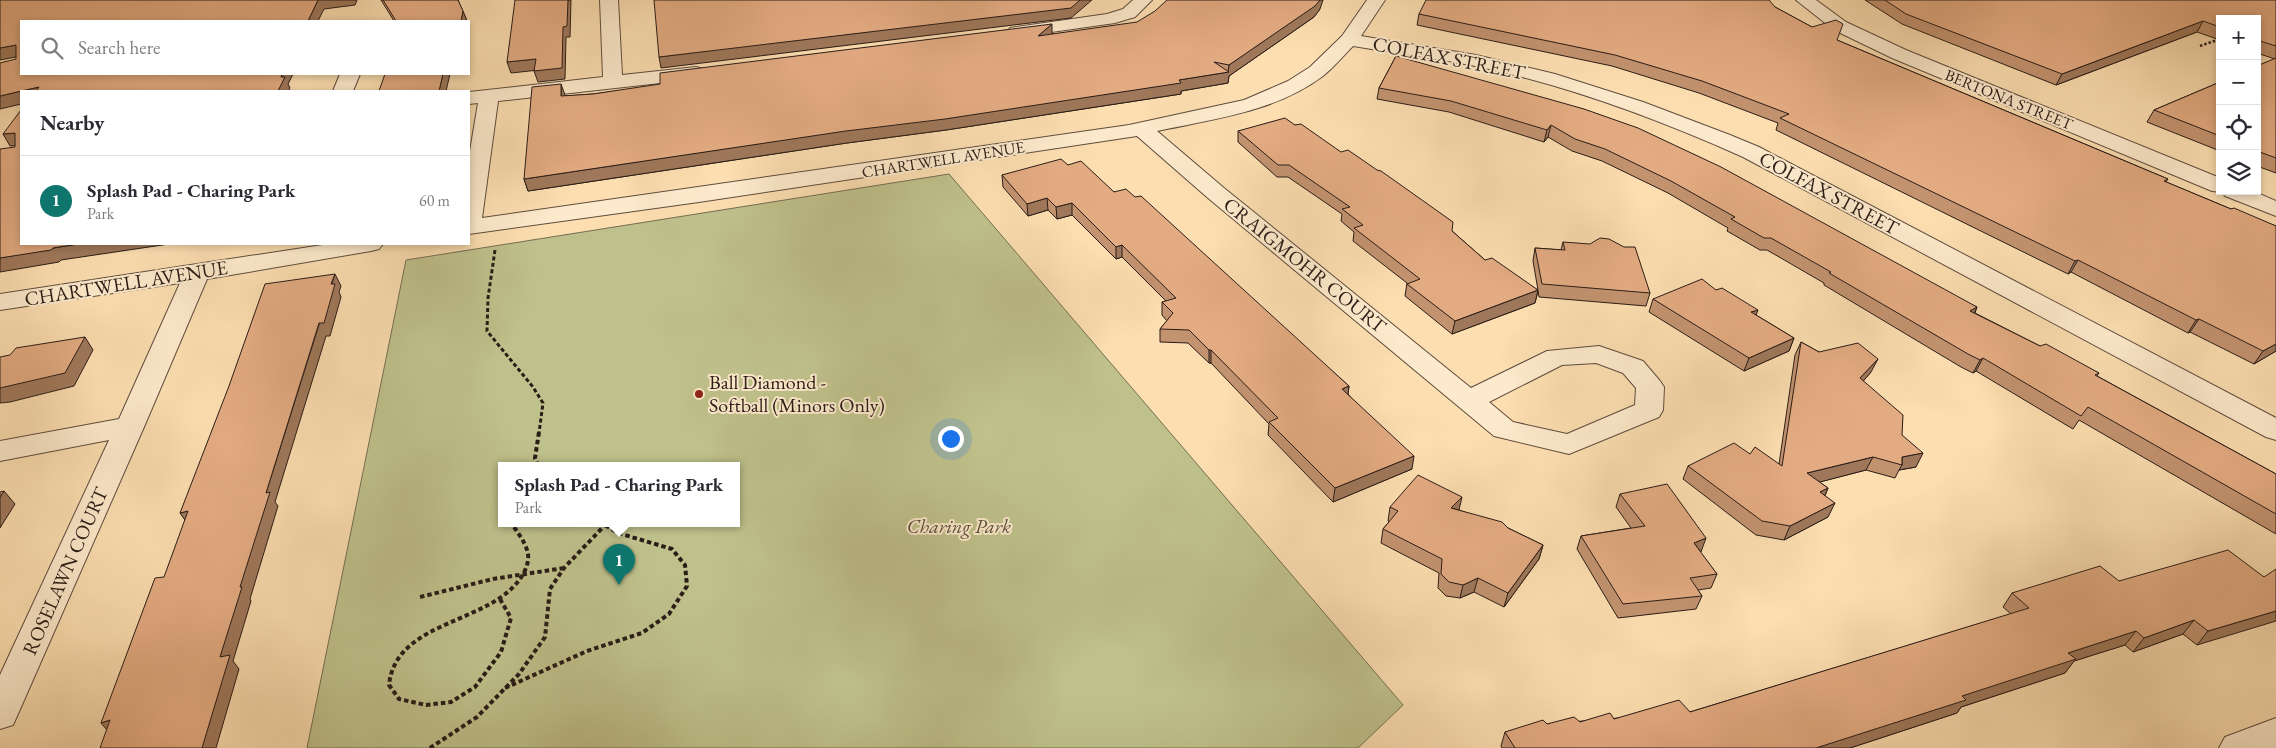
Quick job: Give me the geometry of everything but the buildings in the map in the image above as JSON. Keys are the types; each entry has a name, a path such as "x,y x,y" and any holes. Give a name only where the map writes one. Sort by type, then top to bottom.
{"street":[{"path":"609,0 613,83"},
{"path":"995,34 1109,19 1129,13 1143,0"},
{"name":"CHARTWELL AVENUE","path":"470,227 709,194 1142,129 1250,105 1294,85 1317,71 1349,40 1376,0"},
{"name":"BERTONA STREET","path":"1805,0 1840,26 1899,54 2216,184"},
{"name":"COLFAX STREET","path":"1349,40 1516,70 1575,85 1689,125 1751,152 2276,430"},
{"path":"470,214 479,97 711,71"},
{"path":"343,90 350,75"},
{"name":"CRAIGMOHR COURT","path":"1142,129 1216,193 1504,429 1569,444 1649,410 1650,387 1633,367 1599,354 1574,355 1557,357 1469,400"},
{"path":"2243,195 2276,209"},
{"name":"CHARTWELL AVENUE","path":"0,302 197,273 365,245"},
{"name":"ROSELAWN COURT","path":"0,714 130,427 197,273"},
{"path":"0,451 130,427"},
{"path":"2238,748 2276,734"}],"path":[{"path":"2200,46 2216,40"},
{"path":"496,241 488,298 488,331 533,387 543,403 535,458 536,462"},
{"path":"500,599 511,618 501,652 475,687 451,702 426,705 399,699 389,685 391,668 400,656 424,637 455,619 500,599 524,575 528,555 514,527"},
{"path":"430,748 477,717 519,674 545,637 550,589 564,568 601,527"},
{"path":"505,688 587,651 642,633 669,614 687,586 685,564 672,549 618,533 609,527"},
{"path":"420,597 493,579 564,568"}],"green space":[{"name":"Charing Park","path":"949,174 1403,705 1358,748 307,748 406,260"}],"place":[{"name":"Ball Diamond - Softball (Minors Only)","path":"699,394"},
{"name":"Splash Pad - Charing Park","path":"619,585"}]}
